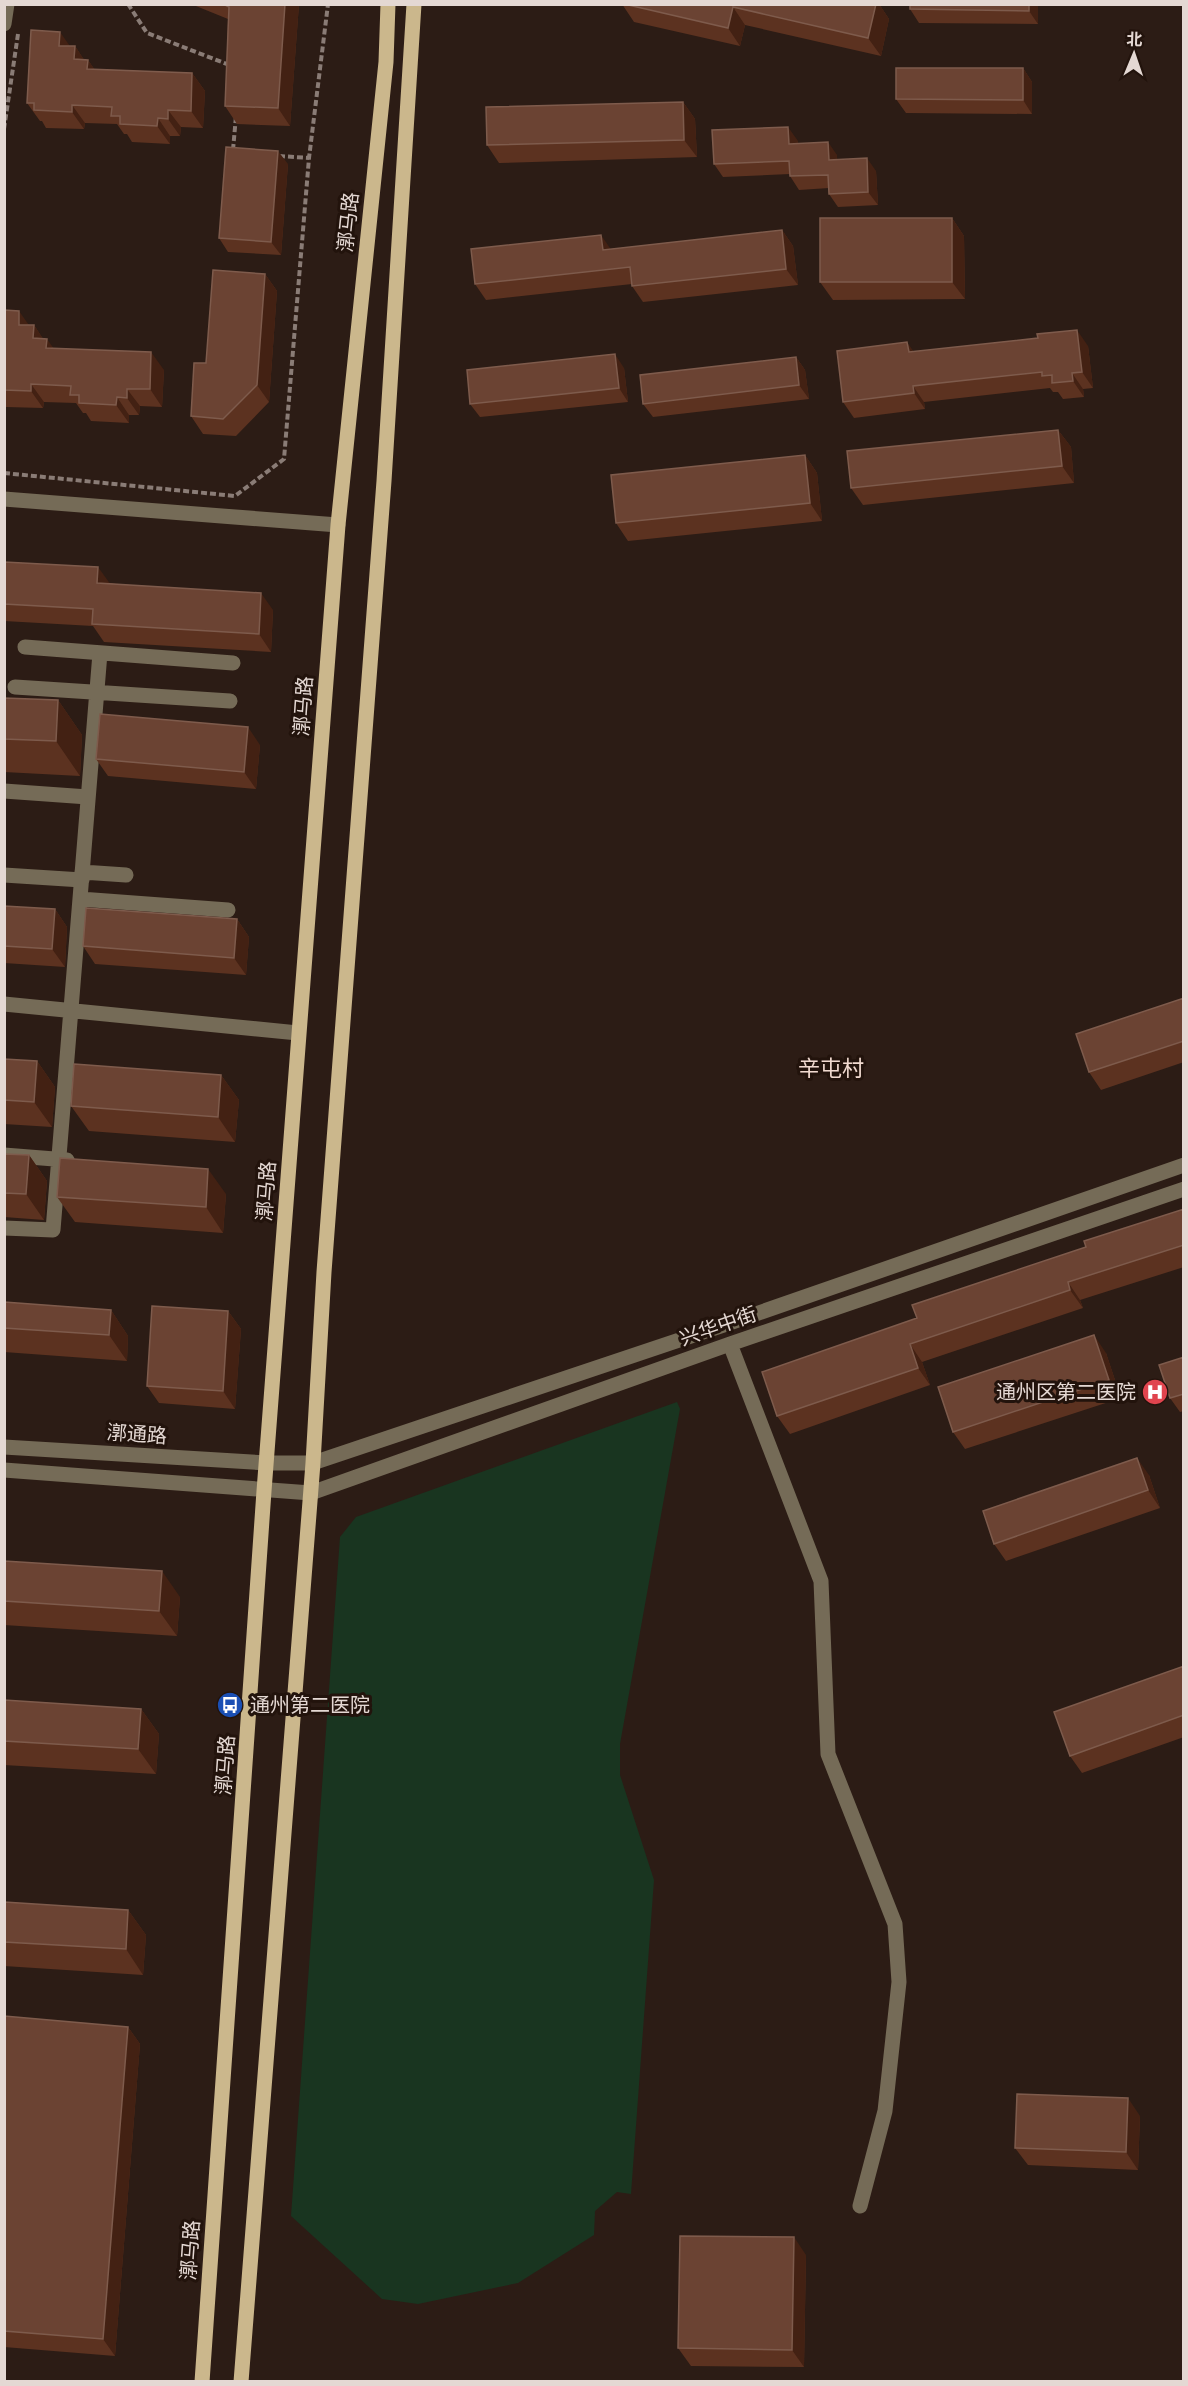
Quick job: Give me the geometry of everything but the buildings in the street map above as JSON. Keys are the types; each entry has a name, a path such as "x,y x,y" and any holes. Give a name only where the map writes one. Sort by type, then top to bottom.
{"main road":[{"name":"漷马路","path":"202,2382 298,1033 338,525 386,62 388,4"},
{"path":"241,2382 311,1492 324,1272 384,481 414,4"}],"street":[{"path":"7,4 12,25"},
{"path":"4,499 338,525"},
{"path":"25,648 232,663"},
{"path":"4,1228 53,1230 100,653"},
{"path":"15,687 230,701"},
{"path":"4,791 88,797"},
{"path":"4,875 126,875"},
{"path":"80,899 228,910"},
{"path":"4,1004 298,1033"},
{"path":"4,1155 80,1161"},
{"name":"兴华中街","path":"267,1463 313,1463 724,1325 1184,1165"},
{"name":"兴华中街","path":"264,1491 311,1492 730,1344 1184,1189"},
{"path":"730,1344 822,1581 828,1754 848,1810 895,1924 899,1982 885,2111 860,2206"},
{"name":"漷通路","path":"4,1447 267,1463"},
{"path":"4,1470 264,1491"}],"path":[{"path":"128,4 147,33 240,69"},
{"path":"4,473 235,496 284,459 309,158 328,4"},
{"path":"4,129 12,25"},
{"path":"236,111 232,153 243,153"},
{"path":"276,156 309,158"}],"green space":[{"path":"677,1402 680,1409 620,1744 620,1775 654,1880 631,2194 617,2192 595,2211 594,2235 518,2283 418,2304 382,2299 291,2216 340,1537 356,1517"}],"place":[{"name":"通州区第二医院","path":"1155,1392"},
{"name":"通州第二医院","path":"230,1705"}],"district":[{"name":"辛屯村","path":"831,1068"}]}
